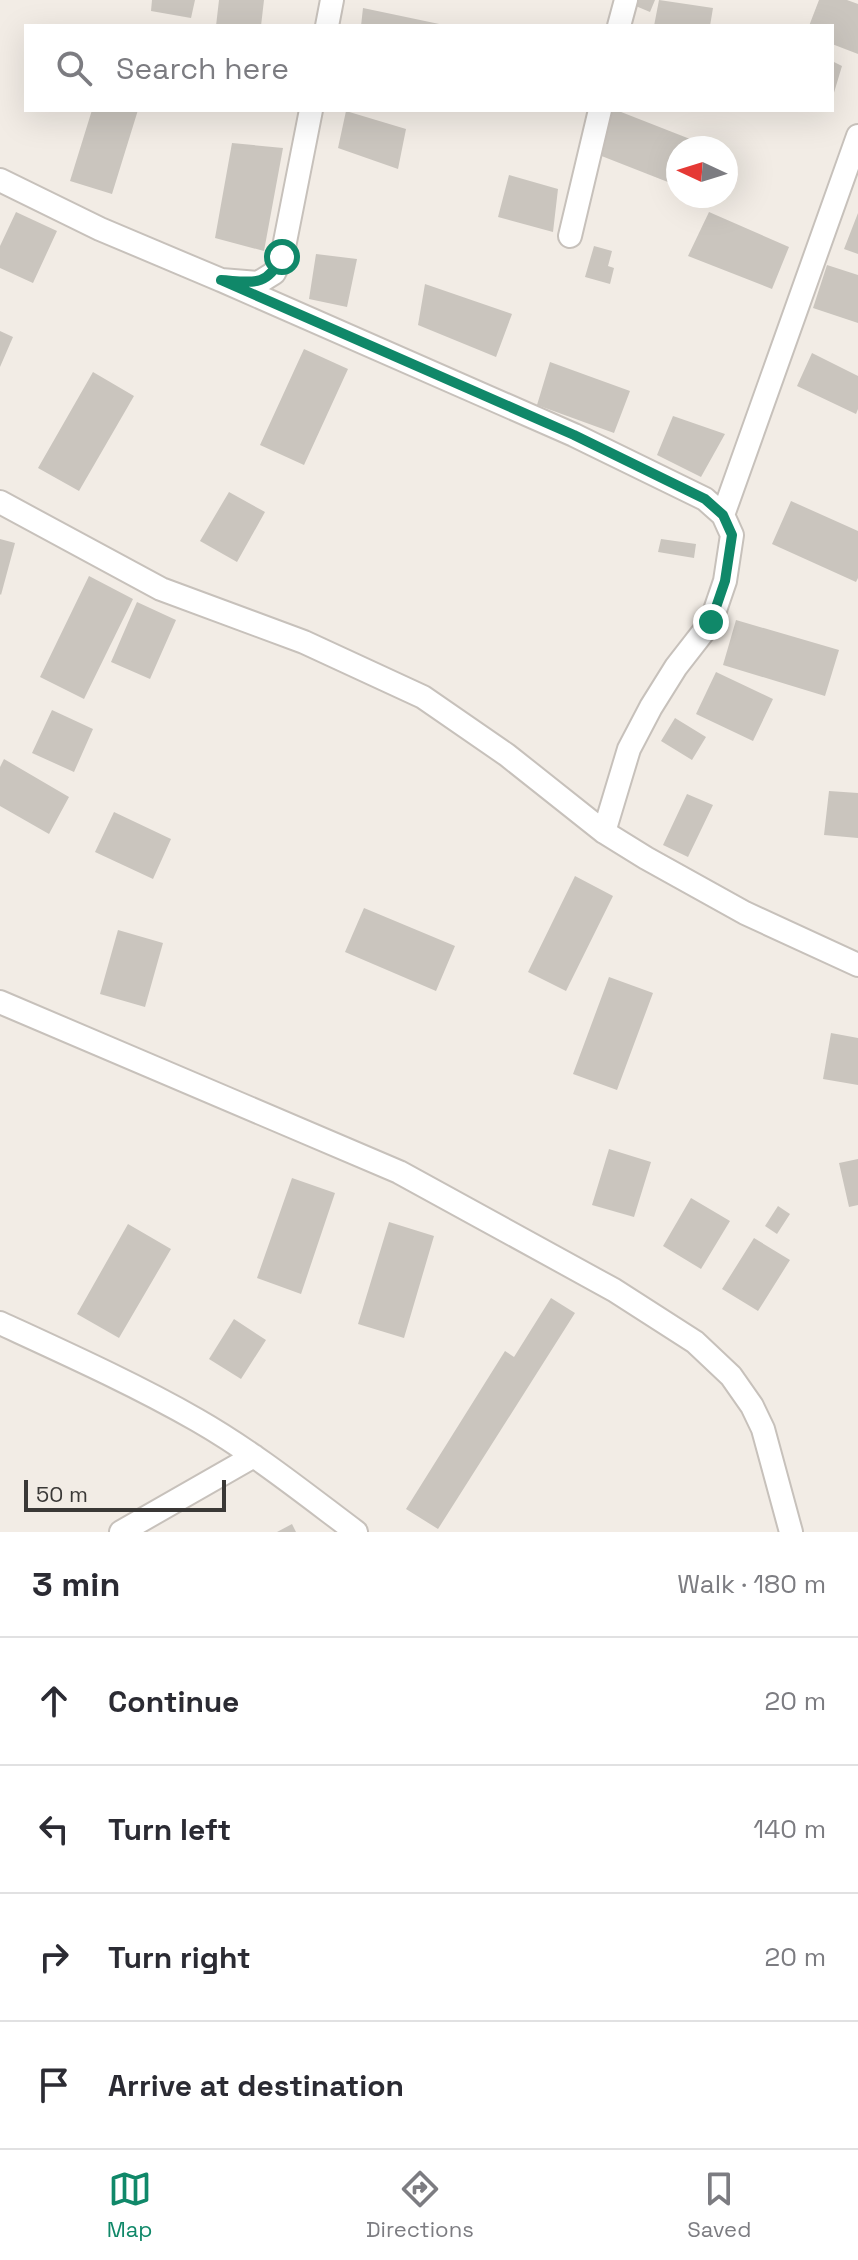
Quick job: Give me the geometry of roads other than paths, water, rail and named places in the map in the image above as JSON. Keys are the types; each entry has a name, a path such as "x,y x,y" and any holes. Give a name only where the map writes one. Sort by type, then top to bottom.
{"street":[{"path":"327,24 332,0"},
{"path":"620,24 626,0"},
{"path":"221,280 258,283 274,273 282,257 311,112"},
{"path":"570,236 600,112"},
{"path":"723,515 858,136"},
{"path":"0,180 100,229 574,435 705,499 723,515 732,535 725,581 711,622 676,667 629,749 604,832"},
{"path":"0,502 161,589 304,642 423,697 507,755 604,832 646,858 745,913 858,965"},
{"path":"0,1002 399,1172 614,1290 695,1342 731,1376 752,1406 763,1429 791,1532"},
{"path":"0,1323 56,1348 196,1420 254,1456 356,1532"},
{"path":"126,1531 254,1456"}]}
